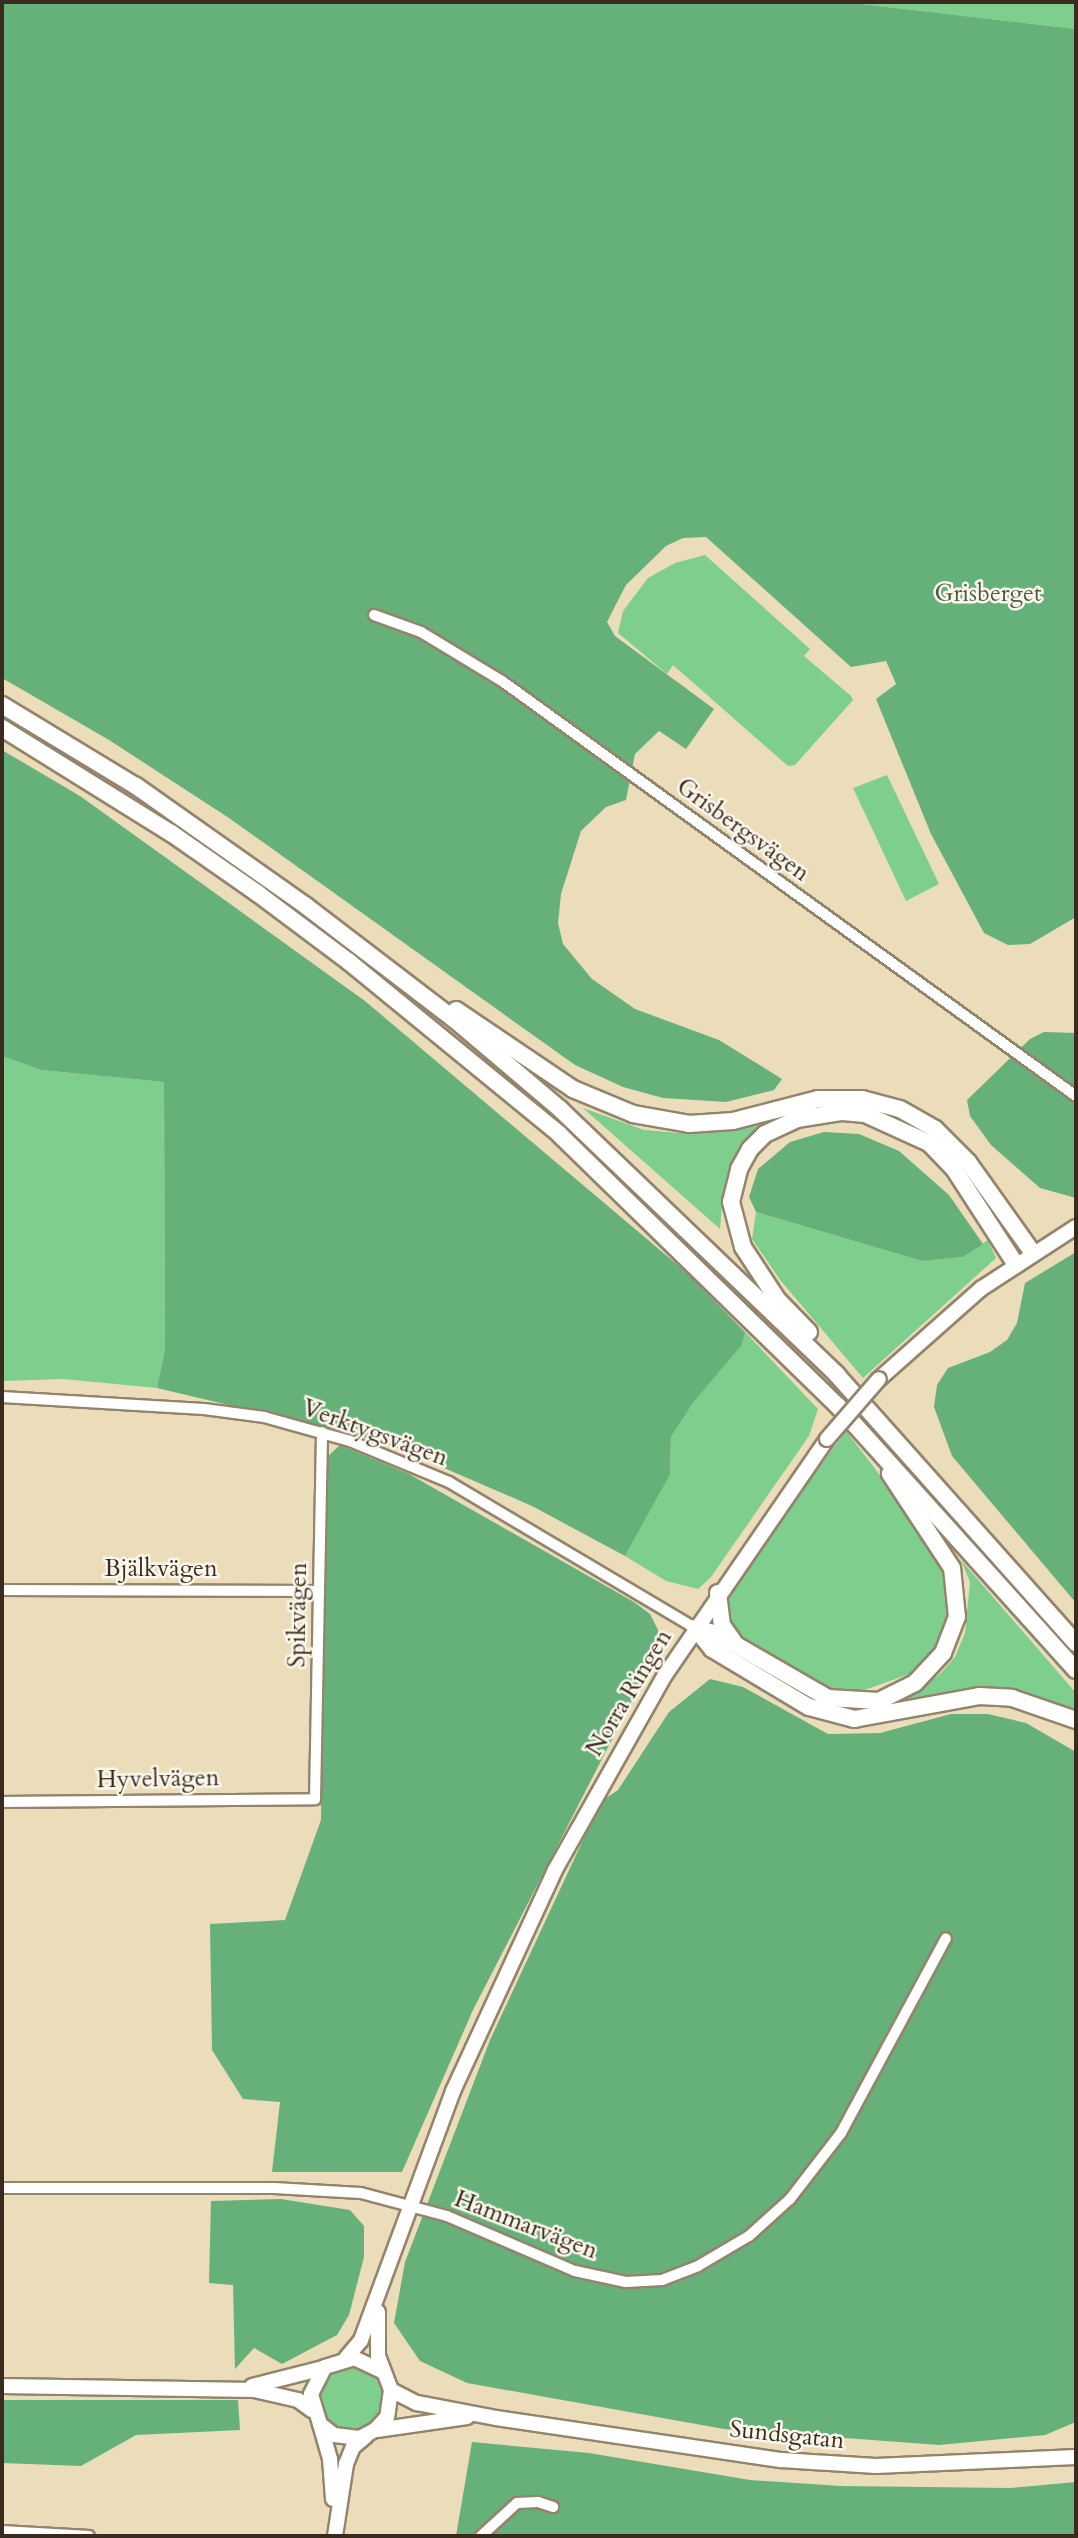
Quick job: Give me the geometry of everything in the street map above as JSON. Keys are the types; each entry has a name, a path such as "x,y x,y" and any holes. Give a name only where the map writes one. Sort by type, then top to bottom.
{"highway":[{"path":"2,705 136,786 411,985 579,1126 837,1375 1076,1643"},
{"path":"2,728 246,886 465,1054 654,1223 866,1436 1076,1670"},
{"path":"411,985 469,1017 573,1089 634,1114 690,1124 733,1121 818,1099 862,1099 900,1109 935,1129 968,1162 1033,1253"},
{"path":"837,1375 817,1341 777,1299 743,1247 731,1202 739,1169 765,1134 797,1118 842,1112 865,1114 910,1132 954,1169 1016,1265"},
{"path":"695,1628 734,1644 828,1698 879,1701 915,1683 943,1653 957,1617 952,1568 866,1436"},
{"path":"718,1593 722,1625 734,1644"},
{"path":"695,1628 712,1648 809,1707 854,1719 979,1696 1012,1698 1076,1720"}],"main road":[{"name":"Norra Ringen","path":"346,2358 361,2340 453,2091 555,1870 695,1628 827,1439 879,1379 931,1331 1016,1265 1076,1227"},
{"name":"Norra Ringen","path":"379,2294 375,2332 382,2371"},
{"path":"232,2389 273,2383 346,2358 362,2359 382,2371 391,2390 387,2417 354,2447 346,2464 335,2531"},
{"path":"325,2367 312,2387 312,2410 320,2424 330,2459 335,2531"},
{"path":"2,2386 232,2389 289,2397 312,2410"},
{"name":"Sundsgatan","path":"391,2390 417,2403 496,2418 782,2460 876,2466 1076,2458"},
{"name":"Sundsgatan","path":"371,2433 435,2418 496,2418"},
{"path":"320,2424 342,2437 371,2433"}],"street":[{"name":"Grisbergsvägen","path":"374,615 421,632 502,681 1076,1096"},
{"name":"Verktygsvägen","path":"2,1397 204,1409 322,1432 449,1482 695,1628"},
{"name":"Spikvägen","path":"315,1798 322,1432"},
{"name":"Bjälkvägen","path":"2,1590 319,1591"},
{"name":"Hyvelvägen","path":"2,1802 315,1798"},
{"name":"Hammarvägen","path":"2,2188 274,2188 361,2193 410,2204 575,2271 626,2282 662,2280 698,2266 749,2236 790,2199 841,2133 946,1938"},
{"path":"481,2536 517,2503 538,2502 553,2507"},
{"path":"2,2531 89,2536"}],"green space":[{"name":"Grisberget","path":"2,2 844,2 1076,29 1076,917 1030,944 1008,945 984,933 931,834 876,699 896,684 886,661 851,667 706,537 683,538 666,546 626,585 607,622 615,636 714,709 686,749 659,731 635,754 626,800 606,807 581,831 561,894 558,923 563,944 592,979 635,1009 719,1040 782,1079 774,1090 726,1102 663,1098 623,1087 575,1065 229,818 109,740 2,678"},
{"path":"844,2 1076,2 1076,29"},
{"path":"705,555 810,649 804,656 853,700 795,765 788,766 673,665 667,674 618,633 623,611 648,578 675,563"},
{"path":"2,750 80,796 365,1001 686,1272 745,1332 742,1345 693,1403 671,1437 670,1475 625,1556 532,1506 384,1442 157,1388 165,1349 164,1082 41,1070 2,1056"},
{"path":"887,775 939,884 906,901 853,788"},
{"path":"1044,1032 1076,1033 1076,1198 1040,1188 991,1145 970,1116 967,1100 1030,1039"},
{"path":"2,1056 41,1070 164,1082 165,1349 157,1388 63,1379 2,1381"},
{"path":"583,1108 644,1130 692,1134 758,1126 741,1145 723,1191 720,1229"},
{"path":"824,1132 859,1134 899,1151 949,1195 983,1244 963,1257 922,1261 756,1212 749,1197 758,1169 790,1142"},
{"path":"756,1212 922,1261 963,1257 988,1240 996,1258 863,1378 781,1281 752,1239"},
{"path":"1076,1252 1076,1603 952,1456 934,1407 937,1385 948,1368 990,1352 1007,1340 1017,1323 1025,1283"},
{"path":"745,1332 818,1409 809,1436 711,1577 698,1589 666,1581 625,1556 670,1475 671,1437 693,1403 742,1345"},
{"path":"846,1431 919,1526 948,1581 946,1619 938,1646 915,1672 859,1692 826,1687 782,1663 740,1635 726,1619 724,1607 731,1586"},
{"path":"340,1445 409,1474 634,1602 650,1614 658,1630 659,1648 473,2010 402,2172 272,2172 280,2102 243,2099 212,2050 210,1924 285,1920 321,1820 324,1460"},
{"path":"961,1560 1076,1693 1076,1712 1032,1696 987,1690 905,1699 940,1674 955,1657 965,1633 970,1582"},
{"path":"710,1679 743,1687 828,1734 880,1733 951,1714 988,1714 1026,1723 1076,1752 1076,2422 1045,2435 939,2445 724,2429 467,2383 420,2361 394,2323 405,2262 490,2040 597,1810 603,1800 618,1790 669,1712"},
{"path":"281,2199 350,2210 364,2226 364,2257 349,2315 337,2335 282,2364 254,2348 235,2369 233,2285 209,2283 211,2201"},
{"path":"345,2365 359,2365 371,2370 380,2379 385,2398 383,2411 376,2422 359,2431 345,2431 333,2426 324,2417 319,2405 319,2391 324,2379 333,2370"},
{"path":"2,2400 238,2400 240,2430 136,2435 81,2466 2,2463"},
{"path":"472,2442 589,2453 750,2480 841,2486 1011,2488 1076,2482 1076,2536 456,2536"}]}
